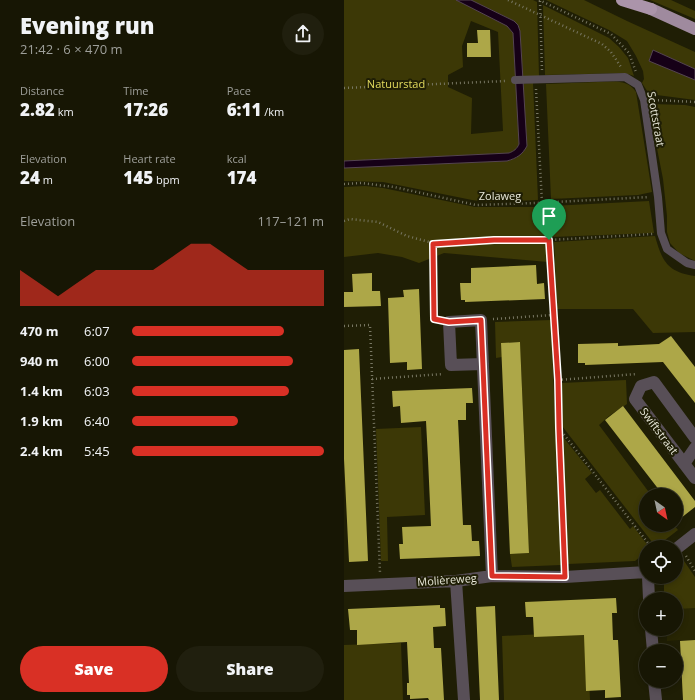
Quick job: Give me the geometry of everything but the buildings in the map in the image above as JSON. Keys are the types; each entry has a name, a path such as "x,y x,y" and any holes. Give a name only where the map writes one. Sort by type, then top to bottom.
{"highway":[{"path":"622,0 651,9"},
{"path":"635,0 695,29"}],"street":[{"path":"483,364 451,365 449,322 481,320 483,364 492,576"},
{"path":"654,382 695,438"},
{"name":"Swiftstraat","path":"654,382 641,386 635,399 695,478"},
{"name":"Swiftstraat","path":"684,464 695,448"},
{"path":"683,543 695,534"},
{"name":"Molièreweg","path":"344,586 456,580 492,576 565,577 639,572"},
{"path":"456,580 464,700"},
{"path":"655,688 656,700"}],"lane":[{"name":"Scottstraat","path":"625,77 638,85 644,100 662,233 667,249 687,264 695,265"},
{"path":"515,80 625,77"}],"path":[{"path":"508,0 602,44 611,52 618,62 625,77"},
{"path":"542,203 539,80 540,0 610,34 629,53 638,76 638,85"},
{"path":"344,88 515,80"},
{"path":"644,100 695,102"},
{"name":"Zolaweg","path":"344,184 361,183 394,187 476,205 658,197"},
{"path":"548,203 553,315 558,380 565,577"},
{"path":"344,221 350,219 378,222 407,236 433,244 494,240 549,240 662,233"},
{"path":"433,244 434,319 449,322"},
{"path":"481,320 553,315"},
{"path":"344,326 370,325 381,584"},
{"path":"558,380 647,373 654,382"},
{"path":"372,379 443,374"},
{"path":"559,428 646,540"},
{"path":"683,554 695,571"}],"shaded area":[{"path":"456,0 471,0 514,21 518,25 520,31 527,146 523,152 514,159 507,161 344,168 344,161 509,153 514,151 519,144 513,33 507,26"},
{"path":"653,50 695,69 695,80 649,61"},
{"path":"683,577 695,578 695,700 683,700 683,644 680,644 680,640 667,641 667,636 683,636 683,592 676,592 676,584 683,584"}],"green space":[{"name":"Natuurstad","path":"344,0 456,0 511,28 513,33 519,144 515,150 509,153 344,161","holes":["471,21 498,32 503,131 471,134 472,98 448,87 448,75 463,67 462,46"]},
{"path":"471,0 533,0 537,2 539,76 523,77 520,31 518,25 514,21"},
{"path":"546,0 584,0 695,52 695,69 653,50 649,60 695,80 695,100 649,94 642,83 644,79 643,71 627,41 609,30"},
{"path":"650,0 671,0 695,11 695,19"},
{"path":"543,5 609,38 628,58 634,76 625,73 545,75"},
{"path":"614,81 628,85 636,92 652,192 638,195 551,199 546,84"},
{"path":"533,83 538,200 487,202 383,182 344,181 344,168 507,161 516,158 527,146 523,84"},
{"path":"651,104 685,105 695,107 695,261 679,253 670,243 667,232 667,216 663,179 654,133"},
{"path":"365,186 383,188 475,207 545,207 548,262 444,253 419,263 402,257 378,253 344,257 344,187"},
{"path":"649,201 654,233 552,237 551,206"},
{"path":"655,236 663,259 667,264 678,272 695,276 695,332 653,333 633,309 557,309 554,242"},
{"path":"551,320 561,565 512,567 510,554 529,553 520,342 501,343 502,357 496,358 495,322"},
{"path":"626,380 627,404 599,425 646,488 639,488 639,525 562,426 561,383"},
{"path":"421,427 425,515 387,517 388,561 381,561 376,429"},
{"path":"563,437 592,473 585,479 596,493 600,490 630,529 633,526 644,540 639,540 639,558 635,561 568,564"},
{"path":"644,532 675,532 665,540 651,540"},
{"path":"683,559 695,577 695,608 683,609 683,592 664,592 664,584 683,584"},
{"path":"587,632 590,700 504,700 502,636"},
{"path":"401,643 403,700 344,700 344,645"}],"route":[{"path":"494,240 549,240 558,380 565,577 492,576 481,320 449,322 434,319 433,244 494,240"}]}
